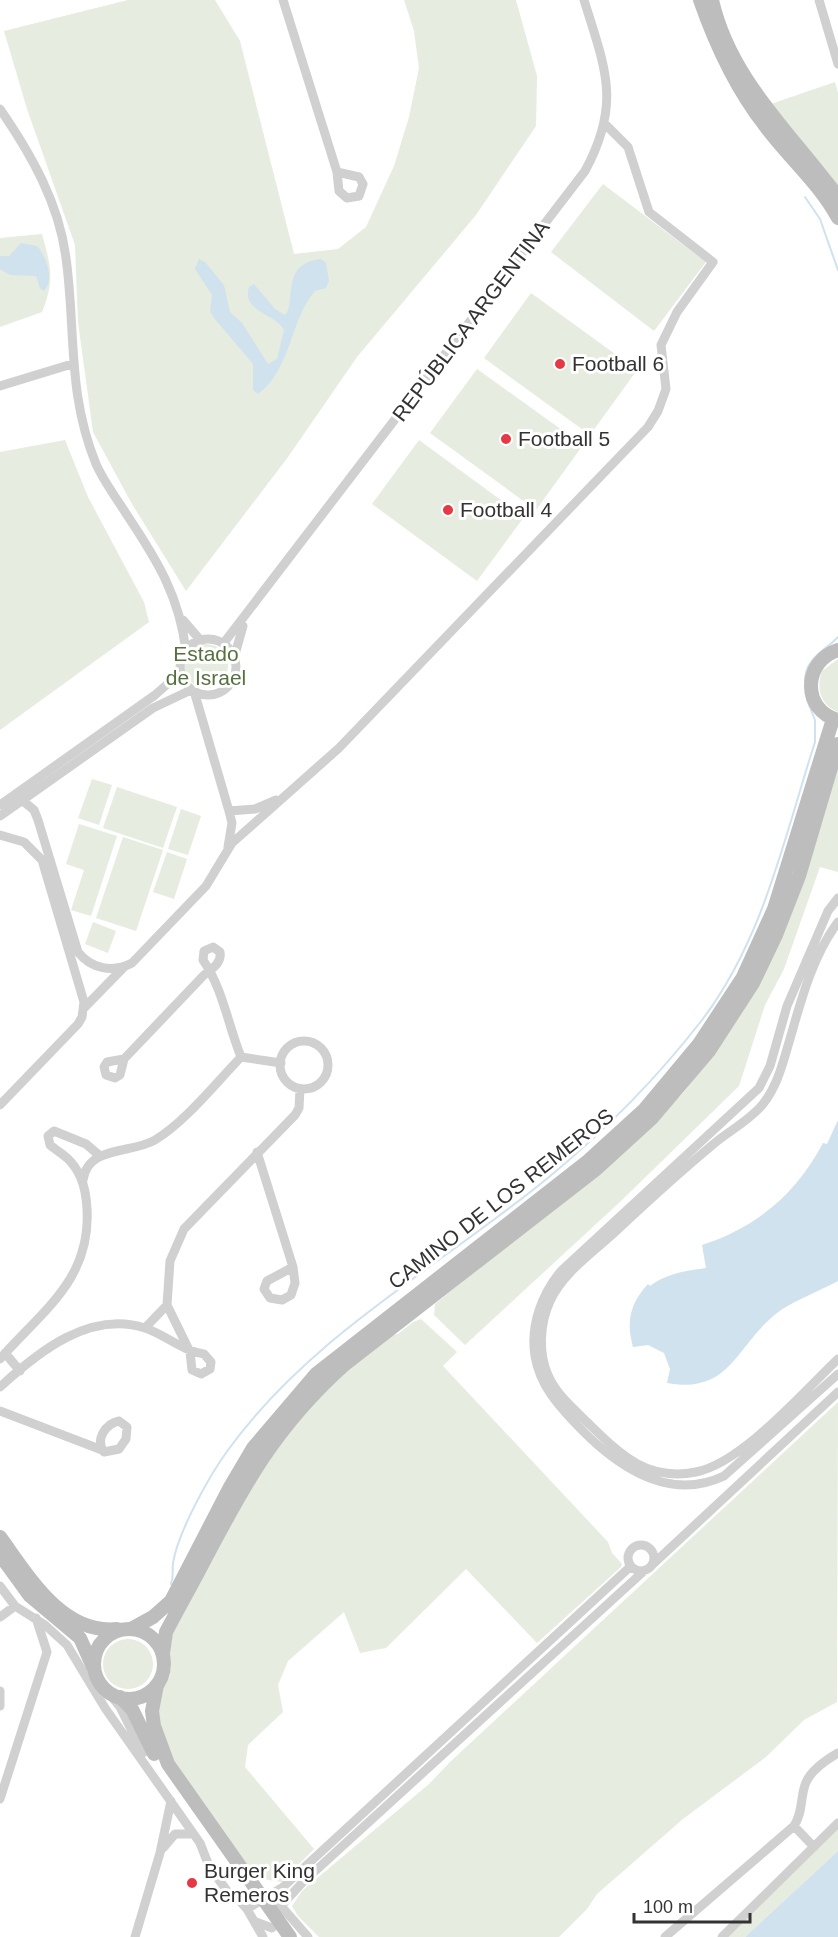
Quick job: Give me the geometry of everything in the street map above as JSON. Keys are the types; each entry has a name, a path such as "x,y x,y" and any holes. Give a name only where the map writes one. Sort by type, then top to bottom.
{"main road":[{"path":"700,0 719,50 742,93 767,129 820,190 838,218"},
{"path":"712,0 729,46 757,97 838,197"},
{"name":"CAMINO DE LOS REMEROS","path":"127,1629 153,1617 169,1604 230,1486 253,1448 316,1374 588,1161 644,1110 699,1044 743,977 774,909 836,719 817,706 810,688 811,678 819,660 838,650"},
{"name":"CAMINO DE LOS REMEROS","path":"163,1653 166,1632 240,1492 263,1455 309,1399 344,1365 596,1170 652,1118 709,1051 753,982 781,924 799,876 838,744"},
{"path":"0,1537 38,1588 59,1608 91,1628 104,1631 127,1629 152,1636 163,1653 165,1664 154,1696 153,1719 157,1740 168,1764 271,1934"},
{"path":"0,1554 30,1596 80,1638 101,1685 132,1709 156,1759 255,1905 290,1937"},
{"path":"94,1669 97,1648 112,1633 127,1629"},
{"path":"113,1694 140,1697 157,1685"}],"street":[{"path":"284,0 338,172"},
{"name":"REPÚBLICA ARGENTINA","path":"223,644 585,171 596,152 605,124 608,103 605,69 584,0"},
{"path":"819,0 838,64"},
{"path":"0,109 40,174 59,224 66,257 72,364 79,411 98,468 163,573 182,618 186,651"},
{"path":"23,801 34,810 38,820 78,952 90,964 115,969 132,963 206,886 237,838 347,740 648,427 658,411 666,389 661,345 677,312 713,262 649,212 628,147 605,124"},
{"path":"0,386 72,364"},
{"name":"REPÚBLICA ARGENTINA","path":"234,658 248,613"},
{"path":"182,618 201,641"},
{"path":"3,808 109,735 153,708 193,690 212,695 228,687 236,671 234,658 223,644 211,640 201,641 186,651 180,663 181,672 193,690 230,811 231,831 227,851"},
{"path":"3,808 23,801 109,735 181,672"},
{"path":"230,811 255,809 286,795"},
{"path":"0,835 24,842 42,860 84,1002 84,1009 78,1024 0,1105"},
{"path":"838,898 828,911 787,1006 770,1066 759,1088 561,1271 545,1294 536,1320 535,1356 543,1382 556,1404 620,1464 643,1476 679,1485 709,1484 724,1476 838,1374"},
{"path":"838,922 823,946 810,977 775,1087 762,1106 686,1167 566,1277 546,1311 541,1333 547,1374 562,1397 620,1455 652,1470 681,1473 707,1469 737,1454 838,1359"},
{"path":"84,1009 124,967"},
{"path":"124,1059 210,970 241,1058"},
{"path":"298,1042 312,1043 324,1051 328,1065 325,1078 314,1087 300,1089 283,1077 280,1063 286,1050 298,1042"},
{"path":"241,1058 280,1063"},
{"path":"20,1371 3,1356 65,1288 79,1265 88,1228 84,1173 100,1156 154,1141 182,1118 241,1058"},
{"path":"0,1387 67,1336 82,1330 114,1324 145,1329 190,1352 167,1305 170,1261 184,1229 299,1108 300,1089"},
{"path":"83,1180 72,1162 50,1145 50,1133 57,1131 65,1133 100,1156"},
{"path":"257,1152 293,1267"},
{"path":"145,1329 167,1305"},
{"path":"255,1905 283,1887 355,1828 484,1717 838,1392"},
{"path":"0,1411 102,1450"},
{"path":"707,1469 709,1484"},
{"path":"679,1485 681,1473"},
{"path":"631,1566 628,1553 638,1545 646,1546 652,1552 648,1567"},
{"path":"281,1906 355,1828 476,1708 631,1566 648,1567"},
{"path":"0,1586 3,1599 36,1618 67,1645 105,1708 200,1843 209,1866 230,1895 255,1905 281,1906 308,1937"},
{"path":"0,1617 15,1606"},
{"path":"0,1799 47,1652 36,1618"},
{"path":"0,1691 0,1706"},
{"path":"113,1694 147,1767"},
{"path":"476,1708 484,1717"},
{"path":"665,1937 794,1826 801,1815 805,1786 827,1759 838,1753"},
{"path":"135,1937 160,1853 171,1801"},
{"path":"722,1937 838,1823"},
{"path":"794,1826 813,1847"},
{"path":"160,1853 175,1834 192,1834"},
{"path":"255,1905 256,1922 271,1934"}],"green space":[{"path":"128,0 215,0 240,41 294,254 338,249 366,227 394,166 409,117 419,68 414,31 404,0 516,0 537,76 536,126 476,215 357,357 288,457 186,591 132,504 93,432 78,322 75,245 27,109 4,31"},
{"path":"835,82 838,93 838,191 768,105"},
{"path":"603,184 706,262 654,331 551,252"},
{"path":"42,234 48,256 50,282 42,312 0,327 0,238"},
{"name":"Football 6","path":"531,293 637,370 590,435 484,358"},
{"name":"Football 5","path":"477,369 583,445 536,510 430,433"},
{"path":"65,440 88,497 144,602 149,622 0,730 0,452"},
{"name":"Football 4","path":"419,440 524,517 477,581 372,504"},
{"name":"Estado de Israel","path":"206,644 222,650 228,666 222,682 206,688 190,682 184,666 190,650"},
{"path":"838,659 838,712 823,700 819,684 822,671"},
{"path":"838,760 838,872 820,867 784,969 765,1005 739,1086 621,1201 465,1345 434,1315 435,1304 636,1141 683,1093 745,1005"},
{"path":"92,779 112,785 99,825 78,818"},
{"path":"117,787 177,807 163,848 103,828"},
{"path":"181,809 201,816 188,855 168,849"},
{"path":"79,824 117,836 91,916 71,910 84,870 66,864"},
{"path":"123,837 163,850 136,931 96,918"},
{"path":"167,852 187,859 174,899 153,892"},
{"path":"93,922 116,931 108,953 85,944"},
{"path":"421,1319 457,1352 443,1366 608,1542 612,1553 622,1564 537,1643 466,1569 386,1648 360,1653 344,1612 288,1661 278,1685 283,1712 248,1745 245,1767 314,1849 281,1882 258,1878 200,1805 172,1763 156,1716 161,1690 169,1678 171,1667 168,1645 171,1627 253,1477 279,1440 341,1374 388,1336 398,1334 413,1322"},
{"path":"838,1402 837,1702 804,1720 766,1757 683,1819 597,1894 587,1909 559,1937 319,1937 298,1916 292,1906 302,1891 429,1784"},
{"path":"123,1639 133,1639 146,1646 153,1659 153,1669 146,1682 133,1689 123,1689 114,1685 107,1678 103,1669 103,1659 107,1650 114,1643"},
{"path":"838,1827 838,1851 745,1937 725,1937"}],"water":[{"path":"21,243 37,246 43,256 49,275 44,291 40,288 36,276 10,275 0,269 0,256 9,256"},
{"path":"199,259 205,262 224,285 230,312 242,323 268,364 277,359 284,330 250,302 249,287 254,284 275,309 285,315 290,302 294,276 299,268 308,262 321,259 326,263 329,281 326,288 315,291 306,303 278,372 258,394 253,390 253,364 210,311 212,295 195,269"},
{"path":"838,1120 838,1281 781,1310 766,1323 720,1374 706,1381 689,1385 667,1383 670,1369 664,1353 648,1345 633,1347 630,1321 637,1298 648,1284 650,1286 677,1273 706,1268 702,1245 740,1229 788,1193 813,1161 823,1143 827,1144"},
{"path":"838,1851 838,1937 745,1937"}],"waterway":[{"path":"805,197 820,219 838,270"},
{"path":"805,682 808,667 812,661 838,637"},
{"path":"171,1584 176,1550 195,1505 228,1450 261,1409 298,1371 338,1336 508,1210 570,1159 649,1083 702,1020 741,955 757,921 782,851 815,742 815,720 807,700"}],"place":[{"name":"Football 6","path":"560,364"},
{"name":"Football 5","path":"506,439"},
{"name":"Football 4","path":"448,510"},
{"name":"Burger King Remeros","path":"192,1883"}]}
